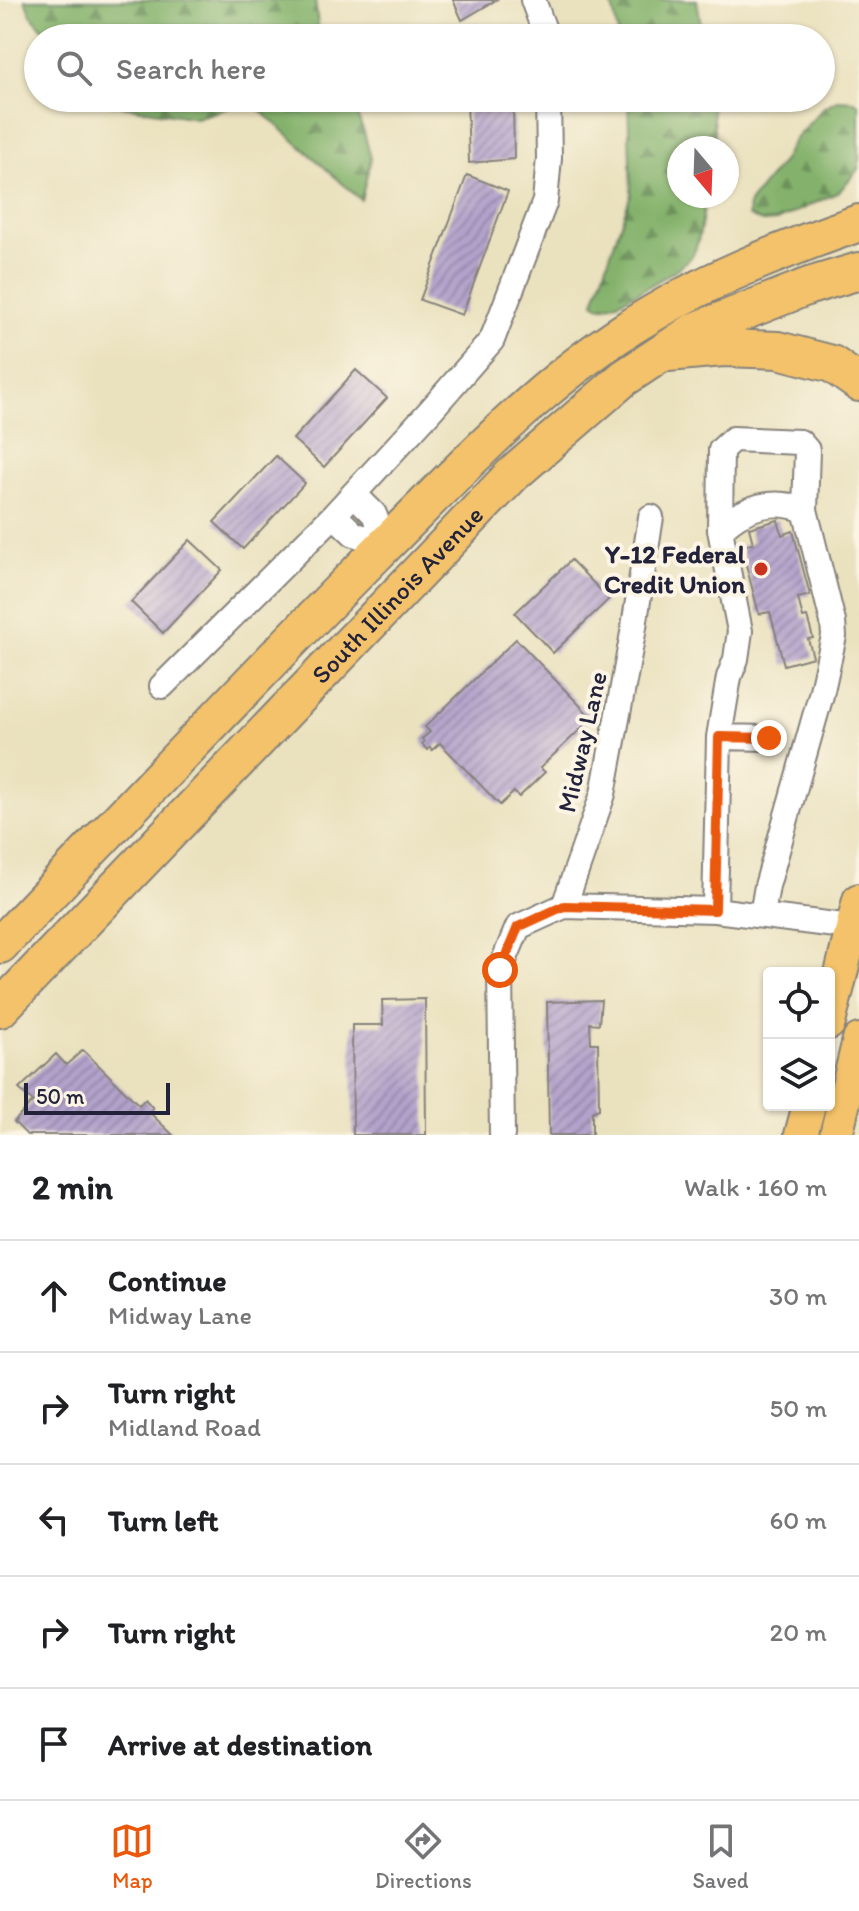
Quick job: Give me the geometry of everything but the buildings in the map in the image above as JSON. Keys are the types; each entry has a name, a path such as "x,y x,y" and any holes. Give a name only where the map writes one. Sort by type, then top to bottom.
{"highway":[{"name":"South Illinois Avenue","path":"0,945 259,673 465,464 530,403 629,328 703,286 744,266 859,223"},
{"name":"South Illinois Avenue","path":"0,1009 512,475 624,378 695,331 809,286 859,271"},
{"path":"659,354 723,348 778,350 832,364 859,383"},
{"path":"386,545 417,573"}],"main road":[{"path":"835,1000 857,918"},
{"path":"836,1135 859,1040"},
{"path":"801,1135 807,1111"}],"street":[{"path":"533,0 542,24"},
{"path":"162,686 334,515 492,340 545,201 549,158 548,112"},
{"path":"715,910 719,737 740,631 720,530 721,450 733,439 800,442 807,450 805,510 834,636 821,695 767,886 762,915"},
{"path":"354,494 374,514 386,545"},
{"path":"720,530 748,510 766,504 789,503 805,510"},
{"path":"334,515 354,534 386,545"},
{"name":"Midway Lane","path":"564,906 603,794 651,517"},
{"path":"719,737 769,738"},
{"path":"502,1135 500,970 518,927 564,906 857,918"}],"green space":[{"path":"25,0 315,0 318,24 39,24"},
{"path":"611,0 697,0 701,24 616,24"},
{"path":"835,101 859,104 859,168 839,192 776,221 762,222 748,216 749,203 782,162 794,140 819,112 835,112"},
{"path":"159,112 215,112 196,118"},
{"path":"262,112 356,112 371,159 361,200"},
{"path":"628,112 712,112 715,136 667,136 667,208 704,208 694,252 678,267 624,299 602,307 594,302 631,194"}],"place":[{"name":"Y-12 Federal Credit Union","path":"761,569"}],"route":[{"path":"500,970 518,927 564,906 715,910 719,737 769,738"}]}
